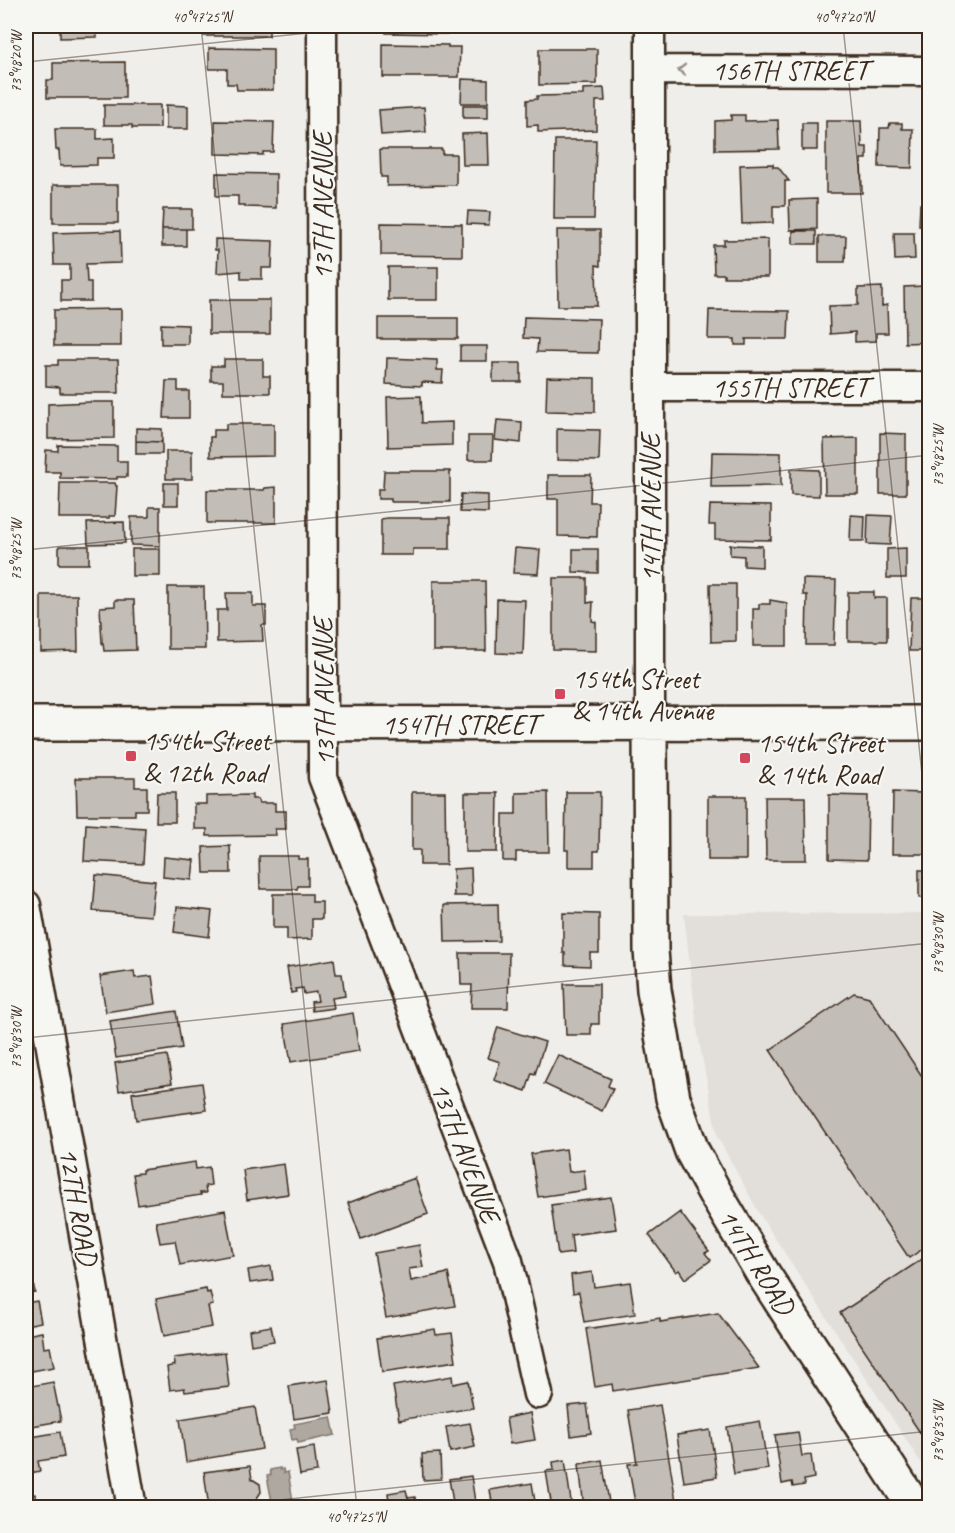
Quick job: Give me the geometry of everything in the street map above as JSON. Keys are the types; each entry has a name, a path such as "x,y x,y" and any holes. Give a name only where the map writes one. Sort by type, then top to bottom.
{"street":[{"name":"13TH AVENUE","path":"322,26 323,777 508,1260 538,1394"},
{"name":"14TH AVENUE","path":"650,26 650,723 651,950 654,990"},
{"name":"156TH STREET","path":"650,70 930,71"},
{"name":"155TH STREET","path":"650,387 930,387"},
{"name":"154TH STREET","path":"26,724 930,723"},
{"name":"12TH ROAD","path":"26,905 132,1508"},
{"name":"14TH ROAD","path":"654,990 674,1098 692,1151 714,1194 762,1272 915,1508"}],"shaded area":[{"path":"929,913 929,1475 760,1215 717,1136 698,1035 684,914"},
{"path":"331,1417 335,1435 298,1443 297,1439 292,1440 290,1429 295,1428 294,1424"},
{"path":"280,1468 284,1473 288,1472 294,1507 273,1507 267,1476 271,1475 270,1470"}],"building":[{"path":"60,26 97,26 97,37 60,38"},
{"path":"204,26 269,26 269,36 204,36"},
{"path":"386,26 450,26 450,34 386,33"},
{"path":"383,44 460,47 459,77 383,77"},
{"path":"209,48 273,49 273,90 237,90 236,84 227,84 227,69 209,69"},
{"path":"539,49 597,49 597,84 539,85"},
{"path":"125,62 125,98 47,98 47,80 53,80 53,63"},
{"path":"462,79 488,80 488,103 461,103"},
{"path":"604,88 605,101 596,101 596,130 538,132 538,125 527,126 527,100 537,99 537,96 583,95 583,89"},
{"path":"104,105 160,105 160,128 104,125"},
{"path":"166,105 188,106 188,129 166,129"},
{"path":"463,105 488,105 488,118 463,118"},
{"path":"424,107 426,132 381,135 379,110"},
{"path":"731,115 745,115 745,121 778,120 779,149 715,150 715,121 731,120"},
{"path":"215,121 274,122 273,152 263,152 263,155 215,154"},
{"path":"826,121 861,121 862,147 867,147 867,159 861,159 862,193 826,193"},
{"path":"802,123 817,123 817,150 802,150"},
{"path":"890,123 902,123 902,129 913,129 912,168 879,167 880,128 889,128"},
{"path":"55,129 97,129 97,139 114,138 114,158 97,158 97,165 60,166 59,150 56,150"},
{"path":"488,133 489,165 463,165 462,134"},
{"path":"555,140 596,140 594,219 554,219"},
{"path":"380,149 442,149 442,154 456,154 456,185 387,186 387,177 381,177"},
{"path":"773,164 773,167 778,167 789,181 785,181 785,206 773,206 773,223 742,224 740,165"},
{"path":"216,173 276,174 276,208 245,207 245,205 238,205 238,196 216,196"},
{"path":"53,185 118,185 118,223 53,223"},
{"path":"817,199 817,229 790,230 789,200"},
{"path":"920,204 930,204 930,227 919,226"},
{"path":"163,209 192,209 192,229 162,229"},
{"path":"468,211 490,212 489,225 467,224"},
{"path":"381,223 462,224 462,256 381,255"},
{"path":"162,229 186,229 186,246 162,246"},
{"path":"557,230 600,230 600,266 596,265 597,306 558,306"},
{"path":"120,231 121,263 86,264 87,282 91,282 91,301 61,301 61,280 70,280 70,265 54,265 53,233"},
{"path":"793,231 816,231 816,244 793,244"},
{"path":"894,233 914,233 915,259 895,260"},
{"path":"819,236 846,236 845,262 819,262"},
{"path":"215,239 273,241 272,268 262,268 262,279 241,279 241,271 217,273 218,250 215,250"},
{"path":"768,239 768,277 724,277 724,274 714,274 713,245 724,245 724,240"},
{"path":"388,267 438,267 438,300 388,300"},
{"path":"924,286 924,291 930,291 930,342 905,343 904,287"},
{"path":"882,287 882,306 887,305 888,333 876,333 876,341 855,342 855,332 830,334 829,306 858,305 858,288"},
{"path":"209,300 270,300 270,334 209,334"},
{"path":"121,309 121,346 54,346 54,310"},
{"path":"709,310 789,311 788,339 746,339 746,345 735,345 735,339 708,339"},
{"path":"524,317 599,319 598,353 537,352 538,339 523,338"},
{"path":"378,318 458,318 458,339 378,339"},
{"path":"161,324 188,325 188,344 161,344"},
{"path":"460,346 487,346 487,361 460,361"},
{"path":"387,358 437,360 437,370 443,370 442,383 422,382 422,386 386,384"},
{"path":"224,359 263,359 263,376 270,376 270,393 223,393 223,381 211,381 211,366 224,366"},
{"path":"58,360 118,360 119,393 60,393 60,387 46,386 46,365 58,365"},
{"path":"493,363 521,363 521,382 493,382"},
{"path":"547,377 595,378 595,412 546,411"},
{"path":"166,381 178,381 178,391 189,391 189,418 164,418"},
{"path":"421,396 422,423 452,422 452,445 388,447 387,397"},
{"path":"114,402 114,438 48,439 48,404"},
{"path":"497,420 522,422 521,443 495,440"},
{"path":"226,424 274,424 274,456 210,457 210,437 214,437 214,430 226,430"},
{"path":"136,428 162,429 162,442 136,441"},
{"path":"557,429 600,430 599,461 557,460"},
{"path":"880,433 906,434 906,494 880,494"},
{"path":"468,436 493,436 492,460 468,460"},
{"path":"858,438 858,494 825,494 824,439"},
{"path":"136,441 162,442 162,454 136,454"},
{"path":"58,445 117,446 117,461 127,461 127,477 117,477 117,479 60,478 60,472 45,472 46,450 58,451"},
{"path":"166,451 192,451 192,479 166,479"},
{"path":"712,452 781,453 781,486 711,487"},
{"path":"791,469 819,470 819,496 791,495"},
{"path":"384,471 450,471 450,502 391,502 391,499 378,499 378,489 383,489"},
{"path":"548,475 591,475 590,502 598,502 597,537 558,536 558,499 548,499"},
{"path":"60,483 115,483 117,486 115,516 59,518"},
{"path":"164,483 178,483 178,505 164,505"},
{"path":"276,487 276,523 207,523 207,490 264,490"},
{"path":"461,494 488,495 488,513 460,512"},
{"path":"710,505 771,506 771,540 715,539 715,525 709,525"},
{"path":"149,507 160,507 160,546 131,545 131,517 149,517"},
{"path":"851,515 865,516 864,541 850,541"},
{"path":"868,515 892,516 890,545 867,544"},
{"path":"450,518 450,549 413,549 413,555 381,555 381,519"},
{"path":"124,522 125,543 88,544 87,523"},
{"path":"730,545 762,546 762,567 744,566 744,556 730,555"},
{"path":"59,546 89,546 89,564 59,564"},
{"path":"515,548 540,550 538,574 513,573"},
{"path":"906,548 906,578 887,578 887,549"},
{"path":"132,549 160,549 160,576 132,576"},
{"path":"573,549 598,549 598,573 573,572"},
{"path":"553,578 587,578 587,603 593,602 592,621 596,622 596,651 553,650"},
{"path":"803,579 836,580 834,645 806,645 807,595 803,595"},
{"path":"433,581 485,581 486,651 433,651"},
{"path":"710,584 736,584 736,641 711,642"},
{"path":"168,587 204,587 205,649 168,649"},
{"path":"848,592 874,592 874,598 887,598 887,641 848,641"},
{"path":"226,593 253,593 253,606 266,606 266,625 262,625 263,641 217,642 217,610 227,610"},
{"path":"41,595 77,595 78,651 41,652"},
{"path":"911,598 930,598 930,651 909,651"},
{"path":"497,599 525,600 523,654 496,653"},
{"path":"115,600 134,600 136,650 104,651 100,607 115,606"},
{"path":"770,600 787,603 787,646 753,646 753,609 759,609 759,604 770,604"},
{"path":"76,778 135,778 135,787 147,787 147,810 135,810 135,815 77,815"},
{"path":"924,790 930,790 927,854 892,854 893,792 924,793"},
{"path":"412,792 445,792 446,865 420,865 420,850 412,850"},
{"path":"548,792 549,852 516,852 516,861 503,861 503,814 516,814 516,793"},
{"path":"566,792 600,792 599,851 594,851 594,867 568,867 568,850 565,850"},
{"path":"157,793 175,793 175,822 156,822"},
{"path":"465,793 498,793 497,852 465,852"},
{"path":"252,795 252,799 258,799 259,803 275,803 275,811 286,811 286,829 275,829 276,835 207,836 207,829 194,829 194,804 206,804 206,796"},
{"path":"829,795 868,796 867,860 829,859"},
{"path":"708,796 746,796 746,860 708,860"},
{"path":"765,797 805,797 806,860 766,860"},
{"path":"86,824 145,828 143,864 84,861"},
{"path":"230,846 231,873 204,873 203,847"},
{"path":"259,856 298,856 298,859 308,859 308,886 298,886 297,889 260,889"},
{"path":"164,857 194,860 192,880 163,877"},
{"path":"471,868 472,896 454,896 453,869"},
{"path":"919,870 930,870 930,897 919,898"},
{"path":"96,875 155,881 151,916 93,911"},
{"path":"273,894 312,894 312,902 322,902 322,919 312,919 312,939 287,940 287,928 273,928"},
{"path":"498,904 499,941 445,942 444,905"},
{"path":"177,907 212,911 209,937 174,932"},
{"path":"563,913 599,914 599,953 590,953 590,966 565,965"},
{"path":"460,953 509,953 508,1008 471,1008 472,985 461,985"},
{"path":"334,959 336,974 342,974 345,996 332,998 334,1008 312,1011 311,1002 318,1001 316,992 304,994 303,988 295,989 296,992 291,993 287,967"},
{"path":"134,971 135,978 152,976 156,1004 106,1012 100,976"},
{"path":"564,984 599,984 599,1024 591,1024 591,1035 566,1035"},
{"path":"854,993 869,997 930,1088 930,1244 909,1258 770,1050"},
{"path":"176,1011 182,1048 116,1058 110,1021"},
{"path":"353,1013 359,1051 291,1062 284,1024"},
{"path":"498,1027 545,1042 535,1074 532,1073 526,1091 494,1080 500,1062 488,1058"},
{"path":"167,1055 172,1083 119,1091 115,1063"},
{"path":"558,1055 611,1079 608,1086 613,1089 602,1111 544,1084"},
{"path":"202,1083 206,1110 136,1120 132,1093"},
{"path":"566,1149 569,1172 584,1170 586,1190 538,1197 531,1154"},
{"path":"195,1162 196,1169 209,1167 211,1185 205,1186 206,1193 138,1205 133,1174 142,1173 142,1170"},
{"path":"284,1164 288,1194 247,1200 243,1170"},
{"path":"415,1178 428,1214 361,1239 348,1203"},
{"path":"611,1197 616,1229 571,1235 573,1253 558,1255 551,1205"},
{"path":"225,1210 233,1255 180,1265 175,1241 160,1243 156,1222"},
{"path":"680,1212 709,1251 705,1253 711,1260 685,1279 679,1270 676,1272 649,1235"},
{"path":"419,1245 423,1267 409,1269 411,1281 448,1273 455,1306 386,1318 374,1253"},
{"path":"930,1254 930,1441 927,1443 840,1313"},
{"path":"271,1266 273,1280 250,1283 248,1270"},
{"path":"30,1270 35,1292 26,1294 26,1271"},
{"path":"592,1272 594,1287 630,1282 635,1314 584,1322 579,1292 573,1293 571,1275"},
{"path":"206,1289 207,1293 210,1292 213,1305 208,1306 212,1327 164,1336 156,1299"},
{"path":"37,1301 41,1322 26,1325 26,1303"},
{"path":"718,1313 759,1368 613,1391 612,1384 595,1387 586,1329 660,1318 660,1322"},
{"path":"271,1326 274,1341 251,1345 249,1330"},
{"path":"435,1329 436,1335 452,1333 456,1361 382,1372 377,1338"},
{"path":"42,1332 44,1348 50,1347 54,1367 26,1372 26,1335"},
{"path":"225,1352 229,1387 185,1392 184,1388 170,1390 167,1367 175,1365 174,1358"},
{"path":"452,1376 453,1384 468,1381 473,1408 399,1420 393,1386"},
{"path":"328,1380 333,1413 294,1419 289,1386"},
{"path":"53,1382 61,1421 26,1427 26,1387"},
{"path":"587,1404 591,1433 571,1436 568,1406"},
{"path":"660,1405 677,1507 636,1508 628,1464 637,1463 628,1410"},
{"path":"255,1407 262,1449 186,1462 180,1419"},
{"path":"530,1413 535,1440 510,1444 506,1418"},
{"path":"760,1421 768,1469 734,1474 727,1427"},
{"path":"470,1423 475,1447 450,1452 446,1427"},
{"path":"710,1430 717,1477 684,1482 677,1435"},
{"path":"60,1432 64,1457 38,1461 40,1471 26,1474 26,1438"},
{"path":"798,1432 802,1456 811,1455 814,1478 804,1480 805,1485 793,1487 792,1482 782,1484 775,1435"},
{"path":"314,1447 317,1472 300,1475 296,1450"},
{"path":"440,1453 441,1479 423,1480 422,1454"},
{"path":"565,1460 572,1508 552,1508 546,1471 554,1470 553,1462"},
{"path":"602,1460 610,1508 584,1508 579,1464"},
{"path":"250,1466 252,1479 260,1484 261,1492 257,1498 258,1508 209,1508 204,1472"},
{"path":"471,1476 476,1508 454,1508 449,1479"},
{"path":"532,1483 536,1508 493,1508 490,1490"},
{"path":"406,1490 408,1498 415,1497 415,1508 390,1508 388,1493"},
{"path":"35,1494 37,1508 26,1508 26,1495"}],"place":[{"name":"154th Street & 14th Avenue","path":"560,694"},
{"name":"154th Street & 12th Road","path":"131,756"},
{"name":"154th Street & 14th Road","path":"745,758"}]}
